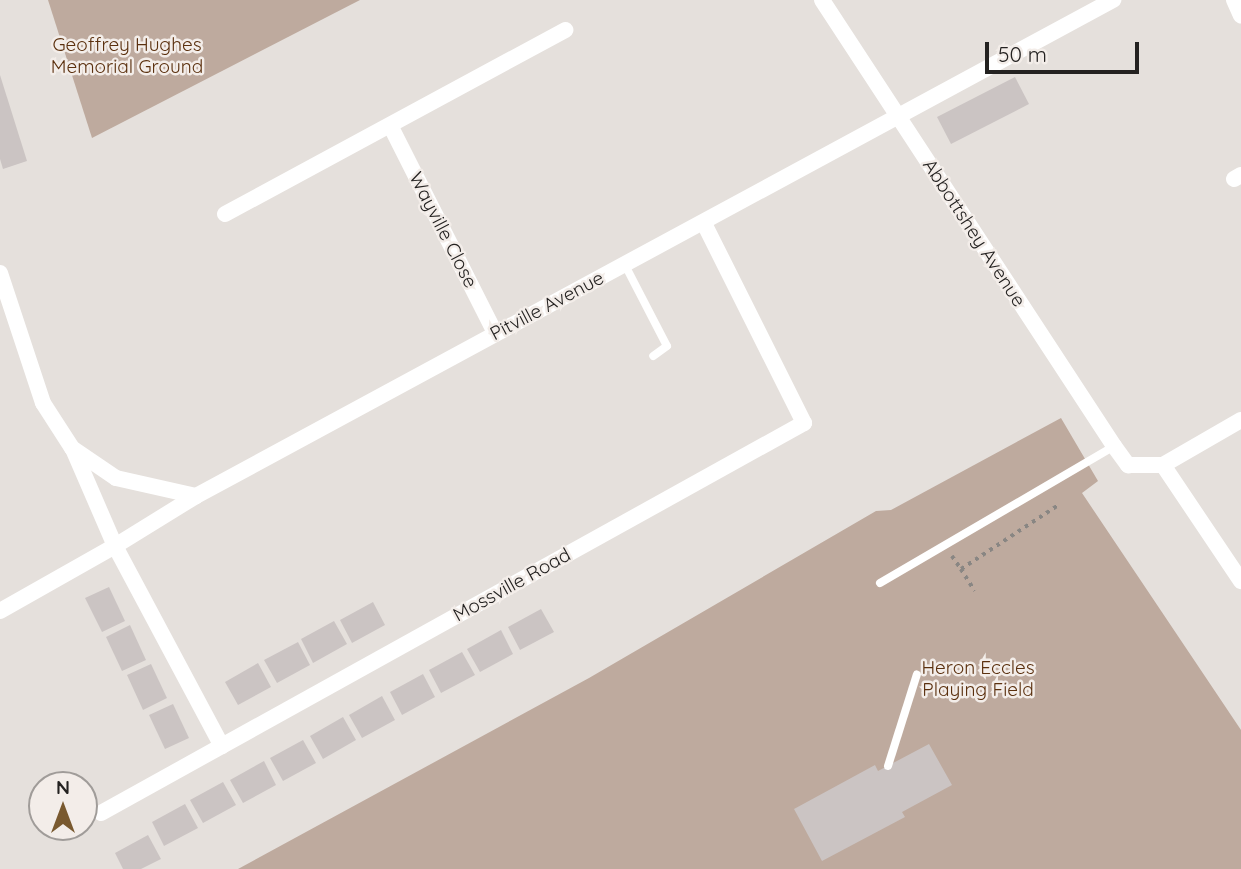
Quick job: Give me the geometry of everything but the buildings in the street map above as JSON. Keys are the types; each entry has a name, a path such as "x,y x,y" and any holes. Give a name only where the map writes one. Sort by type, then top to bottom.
{"street":[{"name":"Abbottshey Avenue","path":"822,0 1114,446 1128,465 1163,465"},
{"path":"1234,0 1241,16"},
{"name":"Pitville Avenue","path":"0,611 115,546 196,496 704,223 1107,1"},
{"path":"225,214 391,127 566,30"},
{"name":"Wayville Close","path":"391,127 495,333"},
{"name":"Mossville Road","path":"222,746 804,423 704,223"},
{"path":"1,282 43,403 72,448 115,546 222,746 101,813"},
{"path":"1241,420 1163,465 1241,581"},
{"path":"72,448 116,478 196,496"}],"lane":[{"path":"625,265 667,346 653,356"},
{"path":"880,583 1114,446"},
{"path":"888,766 917,674"}],"path":[{"path":"961,569 1060,504"},
{"path":"944,545 975,591"}],"green space":[{"name":"Geoffrey Hughes Memorial Ground","path":"48,0 360,0 92,138"},
{"name":"Heron Eccles Playing Field","path":"1061,418 1098,481 1082,493 1241,730 1241,869 238,869 589,678 876,511 891,510"}]}
